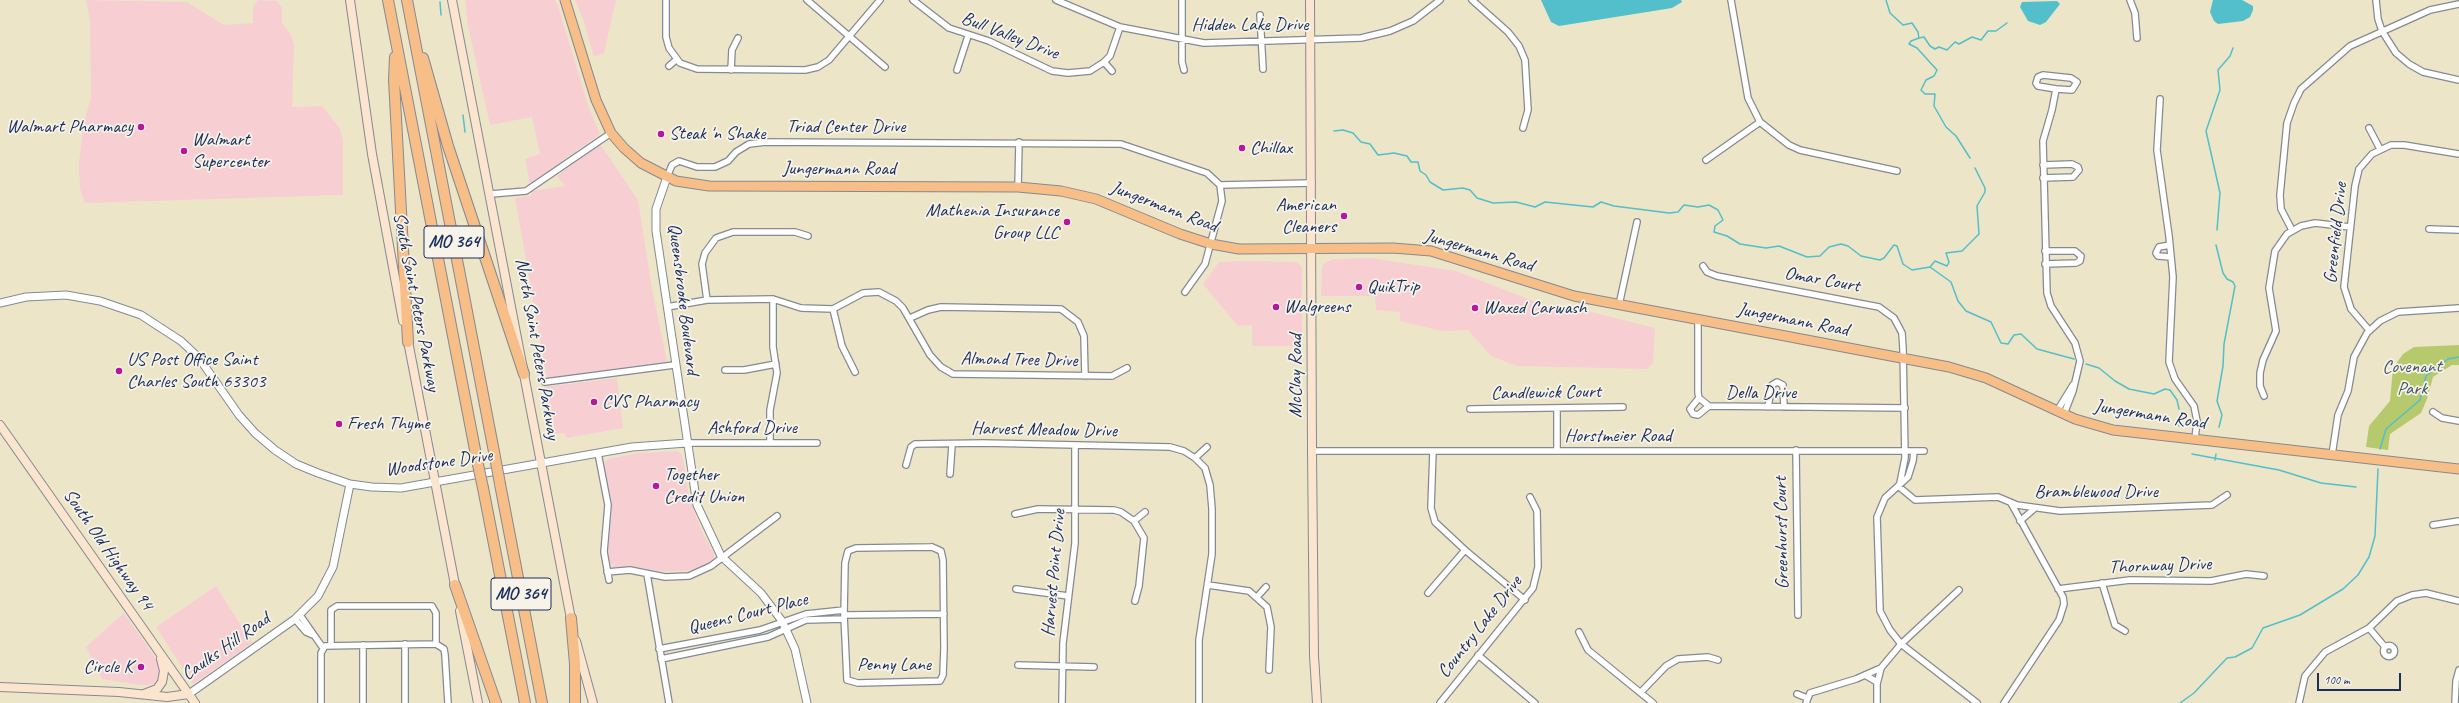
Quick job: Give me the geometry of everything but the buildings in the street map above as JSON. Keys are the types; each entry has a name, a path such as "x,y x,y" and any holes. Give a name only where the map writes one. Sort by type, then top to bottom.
{"highway":[{"name":"MO 364","path":"388,0 525,703"},
{"name":"MO 364","path":"407,0 542,703"},
{"path":"412,27 430,77 448,146 524,374"},
{"path":"396,39 394,80 408,342"},
{"path":"455,585 496,703"},
{"path":"571,618 575,664 575,703"}],"main road":[{"name":"South Saint Peters Parkway","path":"350,0 373,162 477,701"},
{"name":"North Saint Peters Parkway","path":"452,0 491,194 571,618 593,703"},
{"name":"Jungermann Road","path":"565,0 596,100 612,133 632,156 667,177 709,186 1018,187 1047,189 1087,196 1180,234 1211,244 1239,249 1394,248 1431,251 1556,291 1619,305 1903,358 1979,375 2060,413 2089,424 2113,430 2459,470"},
{"name":"McClay Road","path":"1310,0 1312,451 1316,703"},
{"name":"South Old Highway 94","path":"0,426 195,703"},
{"path":"144,694 157,689 162,682 164,671 158,651"},
{"name":"Caulks Hill Road","path":"0,687 144,694 174,697 189,694"},
{"path":"159,696 178,703"}],"street":[{"path":"666,0 666,37 669,48 677,59 680,62 697,69 730,70 805,70 818,67 830,60 880,0"},
{"path":"807,0 885,67"},
{"name":"Bull Valley Drive","path":"913,0 938,22 968,36 989,41 1052,71 1082,73 1090,71 1104,62"},
{"name":"Hidden Lake Drive","path":"1056,0 1120,27 1204,43 1311,41 1361,38 1390,31 1414,21 1440,0"},
{"path":"1182,0 1182,62 1184,70"},
{"path":"1472,0 1508,32 1519,46 1525,60 1528,110 1523,128"},
{"path":"1731,0 1748,98 1760,122 1788,145 1800,150 1897,172"},
{"path":"2130,0 2135,13 2138,38"},
{"path":"2376,0 2378,19 2382,31 2392,47 2409,64 2431,74 2459,80"},
{"path":"2292,230 2281,210 2280,195 2287,123 2294,102 2306,83 2342,52 2382,31 2430,10 2459,4"},
{"path":"1260,15 1263,69"},
{"path":"1112,71 1104,62 1110,55 1120,27"},
{"path":"957,70 968,36"},
{"path":"730,70 732,50 738,38"},
{"path":"669,66 677,59"},
{"path":"2043,75 2072,78 2077,82 2072,90 2056,89 2038,86 2036,83 2038,77 2043,75"},
{"path":"2056,89 2052,110 2043,141 2045,264 2048,300 2078,349 2080,366 2060,413"},
{"path":"2160,99 2157,150 2172,257 2173,293 2169,362 2175,379 2186,391 2194,406 2197,421 2196,439"},
{"path":"1706,160 1760,122"},
{"path":"2369,128 2380,149"},
{"path":"491,194 526,190 612,133"},
{"name":"Triad Center Drive","path":"667,177 672,165 679,161 697,167 715,167 728,161 736,152 749,144 766,142 1019,142 1121,144 1207,174 1220,185"},
{"path":"1018,187 1019,142"},
{"name":"Greenfield Drive","path":"2369,330 2350,309 2345,296 2344,279 2356,176 2367,159 2380,149 2404,144 2459,154"},
{"path":"2043,164 2072,164 2078,167 2079,170 2073,177 2043,178"},
{"name":"Queensbrooke Boulevard","path":"667,177 656,209 656,231 674,365 697,505 709,534 722,556 761,593 782,621 800,668 807,703"},
{"path":"1185,292 1204,269 1222,201 1220,185 1312,183"},
{"path":"1619,305 1637,222"},
{"path":"2264,396 2260,386 2260,373 2263,360 2276,331 2276,319 2270,295 2271,268 2278,244 2292,230 2315,223 2350,227"},
{"path":"2429,228 2459,230"},
{"path":"707,300 702,264 704,253 716,238 733,232 795,232 808,236"},
{"path":"2170,245 2159,247 2156,253 2158,256 2172,257"},
{"path":"2045,251 2075,251 2081,256 2080,261 2076,263 2045,264"},
{"name":"Omar Court","path":"1703,266 1707,272 1717,276 1885,309 1894,318 1900,328 1905,408 1905,465 1899,484"},
{"name":"Almond Tree Drive","path":"667,307 707,300 773,299 801,308 833,309 863,293 879,292 896,300 910,318 930,355 941,368 953,374 1112,376 1127,368"},
{"name":"Woodstone Drive","path":"0,303 26,297 66,295 100,301 141,315 181,341 199,358 239,415 255,433 275,450 296,464 350,484 372,488 401,488 648,444 687,443"},
{"path":"770,443 770,410 777,383 773,347 773,299"},
{"path":"910,318 928,310 942,307 1061,309 1078,322 1084,336 1085,376"},
{"path":"2332,455 2338,415 2350,386 2354,357 2359,344 2369,330 2385,317 2405,311 2459,308"},
{"path":"833,309 842,346 855,372"},
{"name":"Della Drive","path":"1698,320 1697,386 1699,398 1709,406 1905,408"},
{"path":"725,370 744,370 776,364"},
{"path":"545,382 674,365"},
{"path":"1768,407 1772,384 1777,382 1783,385 1784,407"},
{"path":"1699,398 1690,409 1693,414 1698,415 1709,406"},
{"path":"1557,408 1557,451"},
{"name":"Candlewick Court","path":"1470,409 1623,408"},
{"path":"2433,412 2442,418 2459,421"},
{"name":"Ashford Drive","path":"687,443 817,443"},
{"name":"Harvest Meadow Drive","path":"906,466 911,447 915,444 952,445 983,443 1170,447 1184,451 1195,458 1205,468 1210,484 1212,554 1199,640 1199,703"},
{"path":"950,474 952,445"},
{"name":"Harvest Point Drive","path":"1062,703 1061,668 1075,543 1075,445"},
{"path":"1195,458 1207,447"},
{"name":"Greenhurst Court","path":"1796,450 1798,615"},
{"name":"Horstmeier Road","path":"1312,451 1924,451"},
{"path":"1433,451 1432,513 1442,530 1525,600"},
{"path":"1914,451 1910,472 1905,481 1899,484 1885,498 1877,517 1878,589 1880,610 1890,630 1901,644 1977,703"},
{"path":"598,452 608,505 604,552 609,580"},
{"name":"Caulks Hill Road","path":"189,694 298,617 323,588 333,567 350,484"},
{"name":"Bramblewood Drive","path":"1899,484 1915,500 1998,497 2010,504 2034,509 2118,510 2212,505 2227,495"},
{"name":"Country Lake Drive","path":"1440,703 1525,600 1533,588 1538,567 1537,511 1530,497"},
{"path":"2004,703 2059,620 2064,604 2058,589 2010,504"},
{"path":"1015,514 1029,509 1114,510 1121,512 1134,521 1144,538 1140,579 1135,600"},
{"path":"2020,521 2034,509"},
{"path":"1134,521 1145,512"},
{"path":"607,572 630,570 665,577 689,576 711,566 722,556 777,516"},
{"path":"2433,525 2459,521"},
{"name":"Penny Lane","path":"856,548 937,548 942,555 944,675 940,681 932,682 858,683 847,680 844,615 845,563 848,551 856,548"},
{"path":"1428,593 1465,550"},
{"path":"647,574 669,703"},
{"name":"Thornway Drive","path":"2058,589 2102,583 2157,579 2211,581 2246,574 2264,576"},
{"path":"2102,583 2115,625 2125,631"},
{"path":"1208,585 1244,590 1257,597 1267,607 1271,627 1269,670"},
{"path":"1257,597 1266,587"},
{"path":"1016,589 1068,596"},
{"path":"1877,703 1877,682 1881,668 1901,644 1959,590"},
{"path":"2299,703 2302,682 2314,663 2334,646 2369,628 2397,601 2412,595 2436,594 2459,601"},
{"path":"331,644 332,608 337,606 432,606 436,613 436,644"},
{"name":"Queens Court Place","path":"659,649 760,630 782,621 816,612 844,615"},
{"path":"844,615 944,614"},
{"name":"Queens Court Place","path":"661,659 768,637 806,620 844,615"},
{"path":"298,617 323,648 322,703"},
{"path":"2369,628 2385,647"},
{"path":"1579,632 1588,650 1653,703"},
{"path":"323,648 331,644 440,645 445,655 448,703"},
{"path":"405,644 405,703"},
{"path":"363,645 363,703"},
{"path":"1478,656 1535,703"},
{"path":"1641,692 1666,666 1678,659 1708,657 1718,660"},
{"path":"1018,665 1061,668 1094,667"},
{"path":"1797,694 1806,701 1810,693 1865,675 1881,668"},
{"path":"2455,703 2456,681 2459,670"},
{"path":"1865,675 1877,682"}],"shaded area":[{"path":"86,0 187,2 224,25 253,23 253,7 258,0 277,1 282,8 282,23 290,33 294,44 292,107 322,106 339,127 343,139 343,195 85,203 80,189 79,164 83,125 91,98 90,21"},
{"path":"465,0 555,0 558,6 589,108 600,134 530,184 525,159 540,154 532,117 490,125 468,26"},
{"path":"575,0 616,0 604,53 594,57 584,22"},
{"path":"600,144 638,200 652,289 667,361 547,379 515,198 531,196 532,191 565,186 557,176"},
{"path":"1371,258 1456,271 1541,304 1587,311 1655,328 1653,363 1647,369 1517,366 1491,356 1468,330 1442,331 1400,321 1400,312 1376,310 1375,296 1321,296 1322,266 1325,263 1333,259"},
{"path":"1219,262 1297,262 1302,267 1302,342 1297,346 1252,346 1252,325 1238,326 1203,284"},
{"path":"617,378 623,428 567,438 564,433 550,434 544,387"},
{"path":"677,451 682,454 689,497 703,534 714,553 714,559 698,569 683,571 658,571 639,567 615,567 610,564 608,555 612,504 604,464 608,459 638,453"},
{"path":"216,586 252,643 193,684 156,627"},
{"path":"124,613 159,663 161,675 157,684 140,685 102,679 86,647"}],"green space":[{"name":"Covenant Park","path":"2459,345 2459,365 2452,365 2433,377 2427,399 2421,413 2390,434 2388,450 2366,447 2369,426 2390,401 2393,368 2403,354 2414,347"}],"water":[{"path":"1541,0 1681,0 1682,2 1672,8 1559,26 1551,22"},
{"path":"2213,0 2242,0 2253,6 2253,10 2250,17 2243,21 2218,24 2214,21 2210,12"},
{"path":"2057,1 2060,4 2046,22 2040,25 2028,21 2020,7 2022,2"}],"waterway":[{"path":"1886,0 1890,13 1903,25 1912,23 1918,32 1919,38 1911,41 1909,44 1917,48 1937,70 1934,76 1926,80 1921,90 1925,94 1935,94 1934,106 1946,127 1956,136 1970,158"},
{"path":"440,2 441,15"},
{"path":"1919,38 1924,37 1930,46 1935,49 1939,47 1947,50 1955,42 1959,44 1972,37 1981,40 1988,31 1996,31 2007,23"},
{"path":"2217,230 2220,193 2206,131 2220,90 2218,70 2230,56 2233,48"},
{"path":"463,115 465,132"},
{"path":"1334,131 1343,130 1353,133 1361,142 1370,144 1378,155 1394,153 1407,156 1411,162 1418,162 1420,171 1426,175 1430,182 1443,190 1463,188 1470,190 1477,198 1493,203 1516,202 1535,207 1545,202 1593,207 1601,202 1614,206 1669,213 1678,212 1684,205 1698,207 1709,205 1718,210 1723,220 1715,226 1714,232 1727,236 1740,244 1766,248 1779,246 1807,257 1820,256 1829,247 1841,244 1848,246 1861,256 1880,260 1884,258 1894,245 1897,246 1903,264 1912,270 1930,267"},
{"path":"1975,168 1985,188 1985,192 1977,206 1979,234 1962,251 1946,253 1949,262 1947,266 1935,261 1930,267 1951,282 1958,301 1966,311 1991,322 2001,343 2008,344 2014,335 2021,334 2037,349 2074,359"},
{"path":"2216,245 2223,273 2227,279 2233,282 2235,286 2224,344 2223,366 2217,401 2222,415 2219,427"},
{"path":"2380,449 2386,429 2420,400 2426,376 2448,359 2459,357"},
{"path":"2086,364 2099,368 2115,381 2129,389 2154,394 2165,389 2170,390 2177,400 2179,409"},
{"path":"2179,417 2179,426"},
{"path":"2192,454 2279,470 2321,483 2356,487"},
{"path":"2215,460 2216,454"},
{"path":"2180,703 2194,693 2227,658 2235,657 2252,648 2263,628 2300,615 2343,589 2358,575 2369,557 2375,536 2378,469"}],"place":[{"name":"Walmart Pharmacy","path":"141,127"},
{"name":"Steak 'n Shake","path":"661,134"},
{"name":"Chillax","path":"1242,148"},
{"name":"Walmart Supercenter","path":"184,151"},
{"name":"American Cleaners","path":"1344,216"},
{"name":"Mathenia Insurance Group LLC","path":"1067,222"},
{"name":"QuikTrip","path":"1359,287"},
{"name":"Walgreens","path":"1276,307"},
{"name":"Waxed Carwash","path":"1475,308"},
{"name":"US Post Office Saint Charles South 63303","path":"119,371"},
{"name":"CVS Pharmacy","path":"594,402"},
{"name":"Fresh Thyme","path":"339,424"},
{"name":"Together Credit Union","path":"656,486"},
{"name":"Circle K","path":"141,667"}]}
